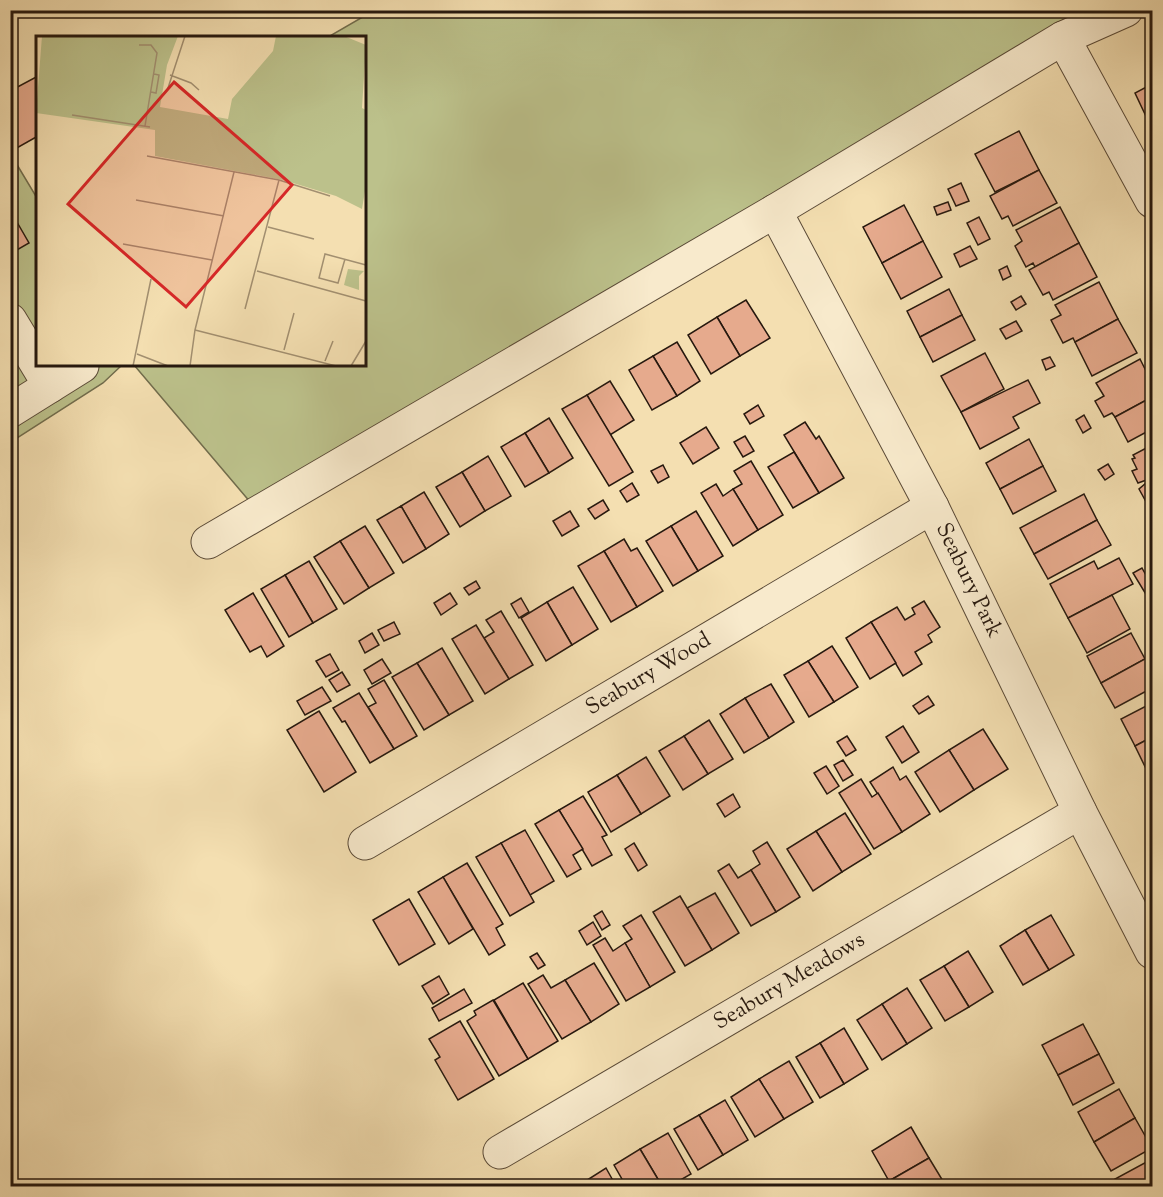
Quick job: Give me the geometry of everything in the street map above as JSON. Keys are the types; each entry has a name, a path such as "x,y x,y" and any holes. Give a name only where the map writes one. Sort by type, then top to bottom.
{"street":[{"path":"208,542 775,211 1063,38 1126,10"},
{"path":"1063,38 1152,201"},
{"name":"Seabury Park","path":"775,211 932,507 1080,812 1152,952"},
{"path":"10,320 36,363"},
{"path":"38,366 50,386"},
{"path":"10,411 82,366"},
{"name":"Seabury Wood","path":"365,843 932,507"},
{"name":"Seabury Meadows","path":"500,1152 1080,812"}],"green space":[{"path":"373,11 1100,11 251,503 135,366 366,366 366,36 330,36"},
{"path":"10,153 36,196 36,366 121,366 103,383 11,442"}],"building":[{"path":"10,10 30,10 10,21"},
{"path":"36,77 36,137 15,149 10,141 10,91"},
{"path":"1152,84 1152,129 1135,93"},
{"path":"1019,131 1039,170 995,192 975,154"},
{"path":"1039,170 1057,203 1013,226 1008,216 1002,219 990,196"},
{"path":"961,183 969,201 956,206 948,189"},
{"path":"948,202 951,210 937,215 934,207"},
{"path":"904,205 923,241 882,263 863,227"},
{"path":"1060,207 1079,243 1035,267 1033,263 1026,267 1015,246 1022,241 1016,230"},
{"path":"10,210 29,243 10,254"},
{"path":"979,217 990,239 978,245 967,223"},
{"path":"923,241 942,277 901,299 882,263"},
{"path":"1079,243 1097,277 1053,300 1049,292 1043,295 1029,270"},
{"path":"970,246 977,259 960,267 954,254"},
{"path":"1007,266 1011,276 1003,280 999,270"},
{"path":"1099,282 1118,319 1075,342 1073,338 1063,343 1051,320 1061,315 1055,305"},
{"path":"949,289 962,315 920,337 907,311"},
{"path":"1021,296 1026,304 1016,310 1011,302"},
{"path":"746,300 770,338 740,356 717,317"},
{"path":"962,315 975,340 933,362 920,337"},
{"path":"717,317 740,356 711,374 688,335"},
{"path":"1118,319 1137,353 1092,376 1075,342"},
{"path":"1016,321 1022,331 1006,339 1000,329"},
{"path":"677,342 700,381 677,396 653,356"},
{"path":"985,353 1004,389 961,412 941,376"},
{"path":"653,356 677,396 652,410 629,370"},
{"path":"1050,357 1055,366 1046,370 1042,360"},
{"path":"1140,359 1152,383 1152,397 1115,417 1112,413 1104,417 1095,401 1104,396 1096,383"},
{"path":"1028,380 1040,403 1013,417 1019,428 980,449 961,412"},
{"path":"610,381 634,420 610,435 587,395"},
{"path":"587,395 633,472 609,486 562,409"},
{"path":"1152,397 1152,429 1128,442 1115,417"},
{"path":"758,405 764,416 750,424 744,414"},
{"path":"1084,415 1091,428 1083,433 1076,420"},
{"path":"549,418 573,458 549,473 525,433"},
{"path":"805,422 816,439 819,436 844,478 819,493 784,435"},
{"path":"706,427 719,448 693,464 680,443"},
{"path":"525,433 549,473 525,487 501,447"},
{"path":"745,436 754,451 743,457 734,442"},
{"path":"1029,439 1043,466 1000,489 986,463"},
{"path":"1152,445 1152,478 1138,483 1132,471 1137,469 1132,459 1135,458 1133,455"},
{"path":"794,452 819,493 793,508 768,467"},
{"path":"488,456 511,496 485,511 462,472"},
{"path":"751,461 783,515 758,530 733,489 742,484 734,471"},
{"path":"1108,464 1114,474 1105,480 1098,470"},
{"path":"663,465 669,477 658,483 651,471"},
{"path":"1043,466 1056,491 1013,514 1000,489"},
{"path":"462,472 485,511 460,527 436,487"},
{"path":"1152,478 1152,507 1150,509 1139,489"},
{"path":"632,483 639,495 627,502 620,491"},
{"path":"716,484 723,496 733,489 758,530 733,546 701,493"},
{"path":"424,492 449,534 426,549 401,506"},
{"path":"1084,494 1097,520 1034,554 1020,528"},
{"path":"603,500 609,510 595,519 588,509"},
{"path":"401,506 426,549 403,563 377,520"},
{"path":"570,511 579,526 562,536 553,521"},
{"path":"696,511 723,556 698,571 671,526"},
{"path":"1097,520 1111,545 1048,579 1034,554"},
{"path":"365,526 394,573 369,588 340,541"},
{"path":"671,526 698,571 673,586 646,541"},
{"path":"624,539 631,551 637,548 663,591 637,607 604,551"},
{"path":"340,541 369,588 344,604 314,557"},
{"path":"604,551 637,607 611,622 578,566"},
{"path":"1119,558 1133,584 1068,618 1050,584 1094,561 1098,569"},
{"path":"309,561 337,609 313,623 285,575"},
{"path":"1142,568 1152,586 1152,593 1147,596 1133,573"},
{"path":"285,575 313,623 289,637 261,589"},
{"path":"476,581 480,588 469,595 464,588"},
{"path":"573,587 598,629 572,645 547,602"},
{"path":"253,593 284,646 267,657 261,646 250,652 225,610"},
{"path":"450,593 457,604 441,615 434,603"},
{"path":"1112,595 1130,629 1087,653 1068,618"},
{"path":"521,598 529,612 519,618 511,604"},
{"path":"924,601 940,627 928,635 932,642 915,652 922,664 903,676 871,622 897,607 905,620 915,614 912,608"},
{"path":"547,602 572,645 546,661 521,618"},
{"path":"501,611 533,665 509,679 484,638 494,632 486,620"},
{"path":"394,622 400,634 384,641 378,630"},
{"path":"871,622 896,663 870,679 846,638"},
{"path":"476,625 509,679 485,694 452,639"},
{"path":"372,633 379,645 365,653 359,641"},
{"path":"1131,633 1145,659 1101,683 1087,656"},
{"path":"832,646 858,687 834,702 808,661"},
{"path":"442,648 473,701 449,715 417,663"},
{"path":"330,654 339,670 326,677 316,661"},
{"path":"1152,655 1152,688 1115,708 1101,683"},
{"path":"382,659 391,673 372,684 364,670"},
{"path":"808,661 834,702 809,717 784,675"},
{"path":"417,663 449,715 424,730 392,677"},
{"path":"342,672 350,685 337,692 329,680"},
{"path":"384,680 417,736 394,749 368,707 376,703 368,689"},
{"path":"771,684 794,722 769,738 745,698"},
{"path":"322,687 331,701 305,715 297,701"},
{"path":"359,693 394,749 370,763 345,721 342,722 333,708"},
{"path":"928,696 934,705 919,714 913,706"},
{"path":"745,698 769,738 744,753 720,714"},
{"path":"1152,703 1152,737 1135,746 1121,719"},
{"path":"319,711 356,772 324,792 287,730"},
{"path":"709,720 733,759 708,774 684,736"},
{"path":"903,726 919,752 902,763 886,737"},
{"path":"983,729 1008,769 974,790 949,750"},
{"path":"684,736 708,774 683,790 659,751"},
{"path":"847,736 856,750 846,756 837,742"},
{"path":"1152,737 1152,781 1135,746"},
{"path":"949,750 974,790 940,812 915,772"},
{"path":"646,757 670,796 641,814 617,775"},
{"path":"843,760 853,775 843,781 834,765"},
{"path":"826,766 839,786 827,794 814,773"},
{"path":"893,767 900,780 906,776 930,814 902,832 870,782"},
{"path":"617,775 641,814 611,832 588,792"},
{"path":"861,779 872,797 878,793 902,832 874,849 839,793"},
{"path":"733,794 740,807 725,817 717,804"},
{"path":"583,796 607,835 602,837 612,855 592,866 559,810"},
{"path":"559,810 583,849 573,855 581,869 567,877 535,824"},
{"path":"845,813 871,854 842,872 816,831"},
{"path":"525,830 554,881 530,895 501,843"},
{"path":"816,831 842,872 813,891 787,849"},
{"path":"767,842 800,897 776,912 751,870 760,864 753,851"},
{"path":"501,843 534,902 510,916 476,857"},
{"path":"634,843 647,865 638,871 625,849"},
{"path":"467,863 503,924 496,928 505,945 489,955 443,877"},
{"path":"729,864 738,878 751,870 776,912 751,926 718,871"},
{"path":"443,877 473,929 449,944 418,892"},
{"path":"715,893 739,933 712,950 687,908"},
{"path":"680,896 712,950 685,966 653,912"},
{"path":"409,899 435,944 399,965 373,920"},
{"path":"602,911 610,925 602,930 594,916"},
{"path":"641,915 675,972 650,987 625,943 632,939 623,926"},
{"path":"1051,915 1074,955 1049,970 1025,930"},
{"path":"593,922 601,936 587,945 579,931"},
{"path":"1025,930 1049,970 1023,985 1000,946"},
{"path":"605,938 613,951 625,943 650,987 626,1001 593,945"},
{"path":"968,951 993,992 969,1007 944,966"},
{"path":"537,953 545,965 538,969 530,957"},
{"path":"594,963 619,1004 591,1022 565,980"},
{"path":"944,966 969,1007 945,1021 920,980"},
{"path":"543,975 551,988 565,980 591,1022 562,1039 528,984"},
{"path":"439,976 449,994 433,1004 422,986"},
{"path":"523,983 558,1041 528,1059 494,1000"},
{"path":"907,988 932,1028 907,1044 882,1004"},
{"path":"464,989 472,1003 439,1021 432,1008"},
{"path":"493,1000 528,1059 499,1076 467,1021 476,1015 474,1011"},
{"path":"882,1004 907,1044 882,1060 857,1020"},
{"path":"460,1021 494,1079 458,1100 435,1060 440,1057 429,1039"},
{"path":"1083,1024 1099,1054 1058,1075 1042,1045"},
{"path":"844,1028 868,1069 844,1084 820,1043"},
{"path":"820,1043 844,1084 820,1098 796,1057"},
{"path":"1099,1054 1114,1083 1073,1105 1058,1075"},
{"path":"789,1061 813,1102 784,1119 759,1079"},
{"path":"759,1079 784,1119 755,1137 731,1097"},
{"path":"1119,1089 1135,1118 1094,1142 1078,1112"},
{"path":"725,1100 748,1140 723,1155 699,1115"},
{"path":"699,1115 723,1155 698,1170 674,1129"},
{"path":"1135,1118 1152,1148 1111,1171 1094,1142"},
{"path":"911,1127 929,1158 889,1181 872,1151"},
{"path":"668,1133 691,1174 670,1186 662,1186 640,1149"},
{"path":"640,1149 662,1186 626,1186 614,1165"},
{"path":"929,1158 946,1186 893,1186 889,1181"},
{"path":"1152,1159 1152,1186 1119,1186 1115,1179"},
{"path":"606,1168 616,1186 583,1186 581,1184"}]}
